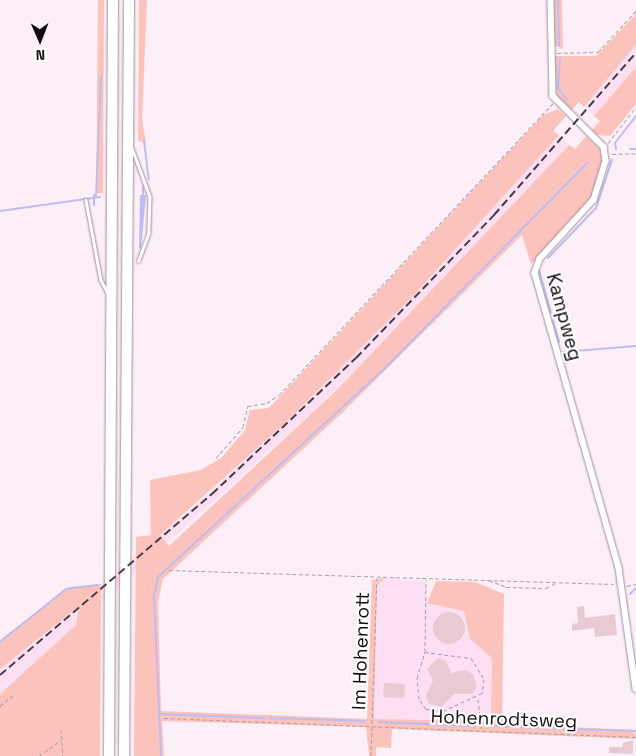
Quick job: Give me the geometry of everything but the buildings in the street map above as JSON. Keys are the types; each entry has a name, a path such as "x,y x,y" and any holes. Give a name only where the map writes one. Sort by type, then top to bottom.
{"highway":[{"path":"109,756 113,0"},
{"path":"124,756 129,0"}],"street":[{"path":"551,0 555,101 605,150"},
{"name":"Kampweg","path":"605,150 594,200 540,259 535,274 623,587 636,689"}],"lane":[{"path":"128,138 150,197 149,232 139,262"},
{"path":"86,200 101,280 112,300"}],"path":[{"path":"552,53 598,52 636,11"},
{"path":"216,458 243,427 248,406 267,403 279,395 555,101"},
{"path":"605,150 636,107"},
{"path":"605,150 636,153"},
{"path":"168,570 558,582 623,587 636,584"},
{"name":"Im Hohenrott","path":"370,726 377,577"},
{"path":"426,578 425,652 417,690 426,709 443,711 478,698"},
{"path":"489,580 506,588 543,588 558,582"},
{"path":"425,652 471,658 484,683 478,698 481,730"},
{"path":"0,706 13,695"},
{"name":"Hohenrodtsweg","path":"164,718 636,737"},
{"path":"370,726 372,756"},
{"path":"61,729 63,756"},
{"path":"39,756 61,740"}],"shaded area":[{"path":"98,0 104,0 103,193 96,193"},
{"path":"139,0 147,0 142,120 146,143 138,141"},
{"path":"554,0 562,0 563,49 554,45"},
{"path":"636,14 636,45 584,107 579,102 569,113 557,99 554,56 596,56"},
{"path":"636,45 636,67 594,116 584,107"},
{"path":"636,67 636,104 610,136 596,135 591,131 600,121 594,116"},
{"path":"558,109 566,116 553,131 559,135 414,295 282,426 160,535 169,546 338,389 569,145 575,149 586,136 600,149 603,165 596,190 564,232 531,264 522,235 343,412 163,579 158,602 161,711 367,719 372,580 385,578 377,585 374,719 491,721 492,658 470,639 464,611 427,603 436,581 475,582 504,594 502,724 635,730 636,739 392,729 391,748 376,747 376,756 369,756 366,727 162,721 164,756 134,756 136,537 151,535 150,480 201,470 221,458 245,430 250,410 269,408 543,115"},
{"path":"559,135 569,145 338,389 0,694 0,669 189,511 282,426 414,295"},
{"path":"385,578 426,581 427,603 464,611 470,639 492,658 491,721 374,719 377,585"},
{"path":"101,584 100,756 0,756 0,694 76,625 79,606 0,669 0,640 69,587"}],"water":[{"path":"140,195 146,195 141,249 139,248"}],"waterway":[{"path":"558,0 559,46"},
{"path":"560,59 558,88 567,100"},
{"path":"96,196 101,76"},
{"path":"616,149 615,143 636,116"},
{"path":"144,141 149,180"},
{"path":"630,149 636,149"},
{"path":"548,258 596,208 612,160"},
{"path":"161,756 154,595 158,577 385,368 588,162"},
{"path":"143,187 143,195"},
{"path":"94,195 94,205"},
{"path":"0,211 100,197"},
{"path":"539,270 559,342"},
{"path":"563,352 636,346"},
{"path":"0,642 66,589 98,585"},
{"path":"630,594 636,588"},
{"path":"159,714 264,718"},
{"path":"270,718 365,721"},
{"path":"379,722 475,726"},
{"path":"485,726 636,731"}],"railway":[{"path":"0,675 212,494 356,358 494,215 636,53"}]}
